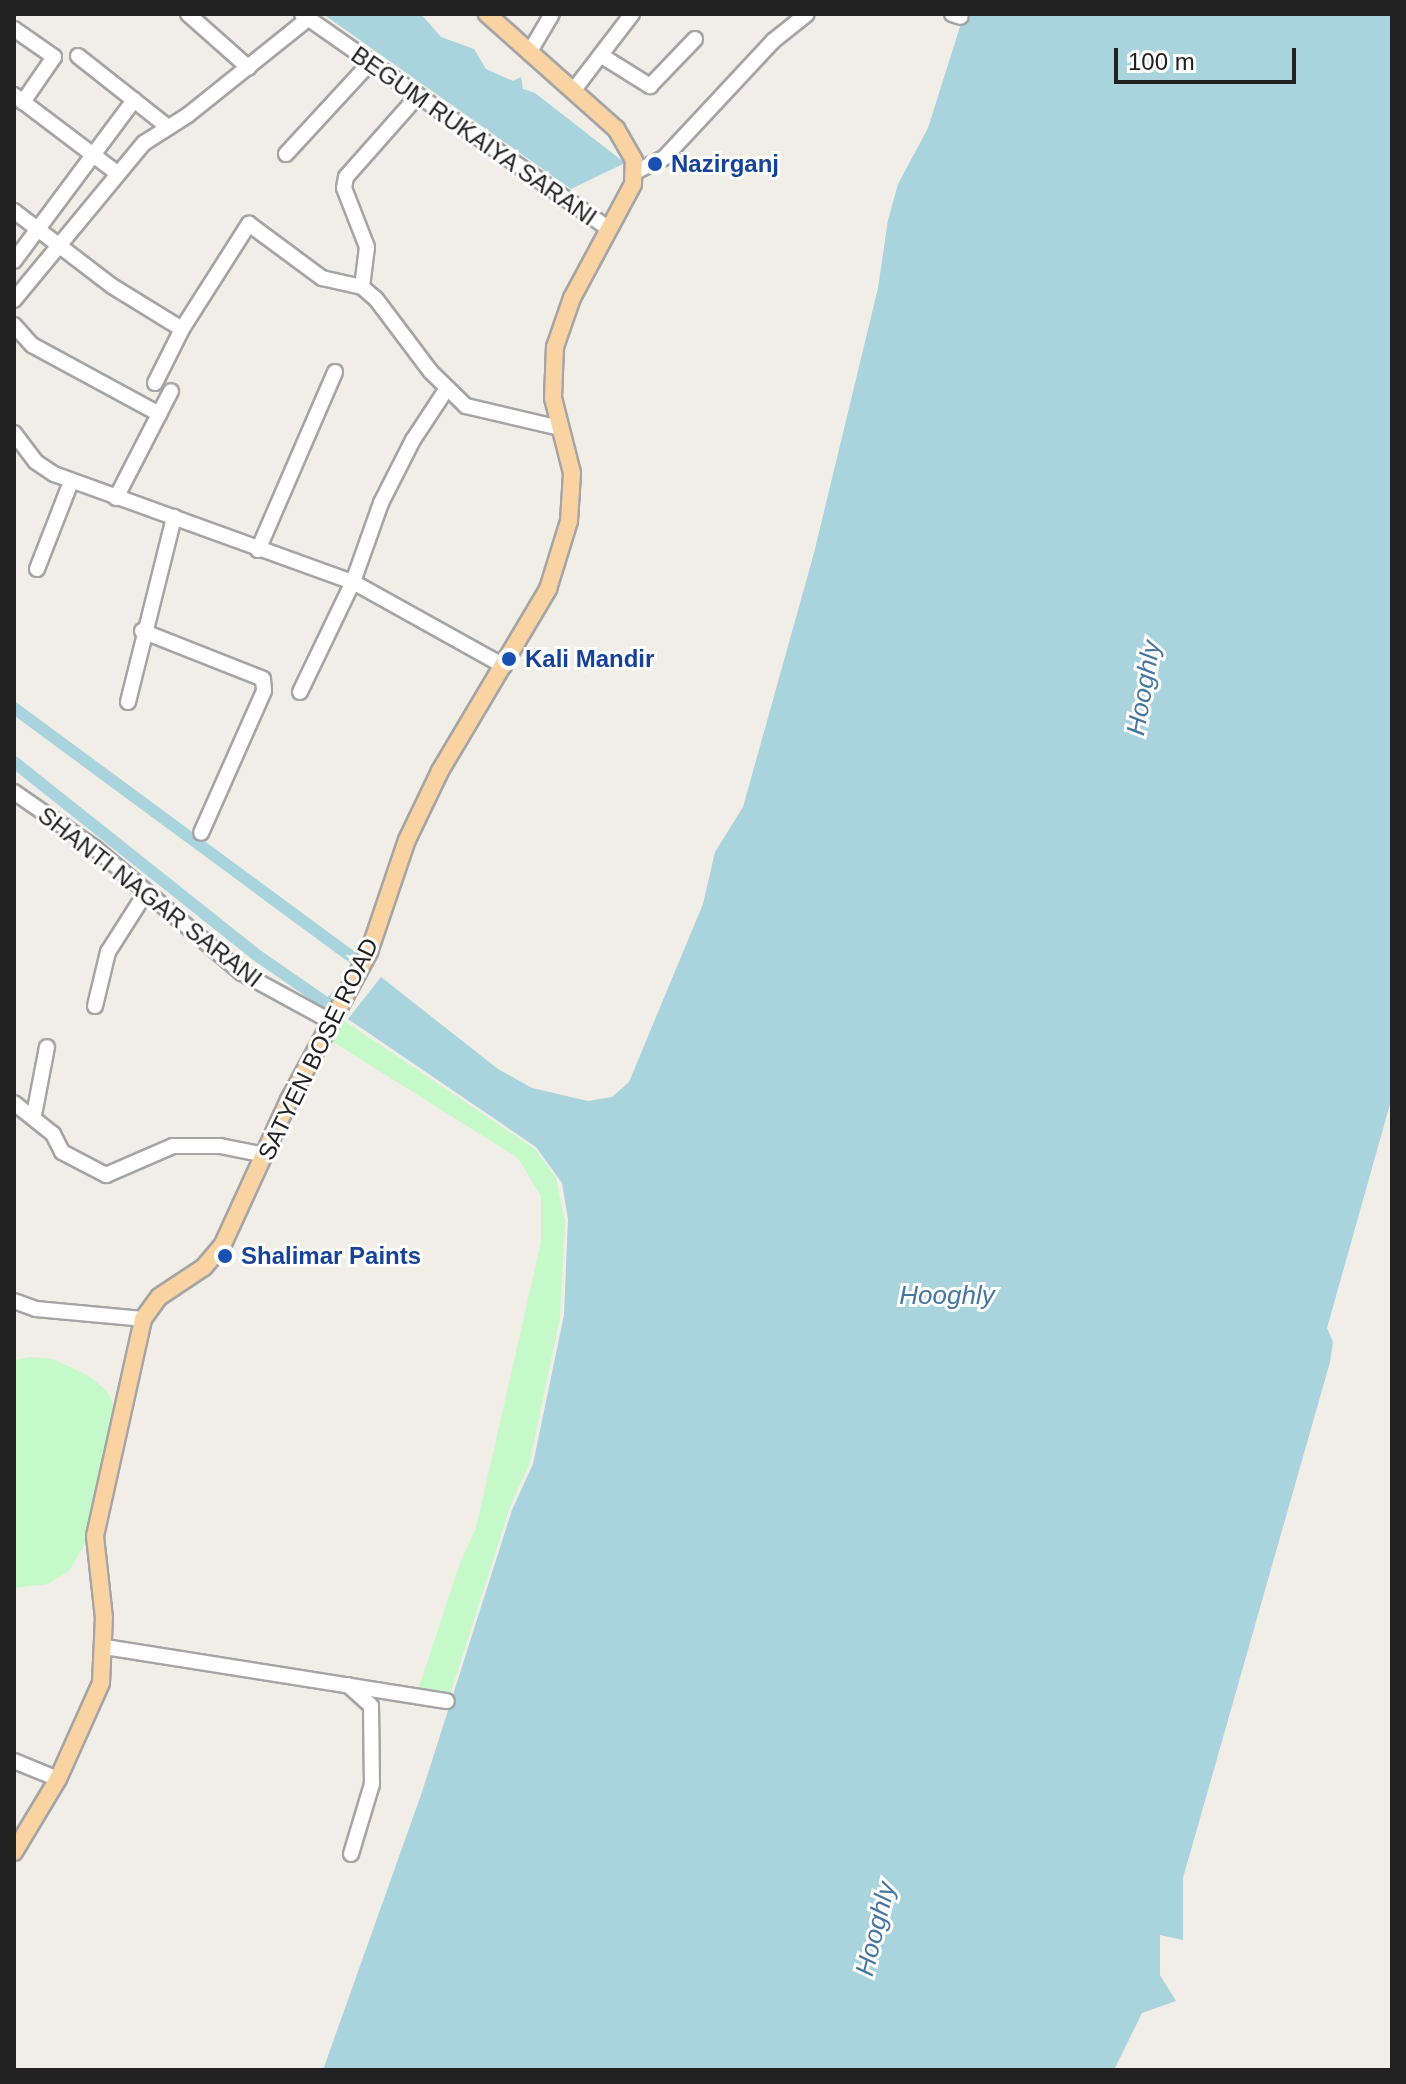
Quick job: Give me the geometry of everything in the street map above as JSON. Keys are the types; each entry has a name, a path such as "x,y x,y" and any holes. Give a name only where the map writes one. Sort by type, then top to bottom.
{"main road":[{"path":"495,17 529,53 627,143 635,172"},
{"name":"SATYEN BOSE ROAD","path":"14,1852 58,1779 90,1716 105,1647 95,1536 143,1319 159,1297 217,1253 333,1017 369,952 407,840 440,771 548,589 569,521 572,473 553,398 555,347 572,298 635,172"}],"street":[{"path":"188,14 249,68"},
{"path":"529,53 552,14"},
{"path":"573,91 632,14"},
{"path":"635,172 664,158 773,41 805,15"},
{"path":"14,300 58,243 144,143 249,68 305,17"},
{"name":"BEGUM RUKAIYA SARANI","path":"305,17 416,98 609,229"},
{"path":"14,29 54,57 18,99 117,173"},
{"path":"602,56 650,86 695,39"},
{"path":"78,56 168,127"},
{"path":"286,154 369,64"},
{"path":"362,287 367,247 344,188 346,177 416,98"},
{"path":"14,261 90,152 134,100"},
{"path":"14,211 112,286 182,329"},
{"path":"155,383 182,329 249,224 322,278 362,287 446,390 479,410 560,428"},
{"path":"14,325 32,345 159,414"},
{"path":"258,550 335,372"},
{"path":"300,692 353,582 381,503 413,440 446,390"},
{"path":"116,498 171,391"},
{"path":"14,433 36,462 71,482 353,582 504,666"},
{"path":"37,569 71,482"},
{"path":"128,702 142,631 174,517"},
{"path":"142,631 263,679 264,691 201,833"},
{"name":"SHANTI NAGAR SARANI","path":"16,798 95,848 145,894 242,973 333,1017"},
{"path":"95,1006 108,952 145,894"},
{"path":"34,1115 47,1047"},
{"path":"14,1103 34,1115 53,1134 62,1152 106,1175 173,1146 220,1146 266,1155"},
{"path":"14,1301 36,1309 143,1319"},
{"path":"105,1647 447,1701"},
{"path":"347,1684 371,1706 372,1784 351,1854"},
{"path":"14,1761 58,1779"}],"green space":[{"path":"343,1020 535,1149 556,1178 565,1221 560,1318 529,1465 511,1504 450,1695 418,1690 460,1563 476,1528 541,1242 541,1196 518,1158 330,1040"},
{"path":"31,1357 53,1359 89,1376 107,1391 116,1410 94,1523 82,1549 69,1571 48,1584 14,1588 14,1360"}],"water":[{"path":"323,14 421,14 441,37 474,49 486,69 513,81 521,77 523,89 535,93 625,163 571,189"},
{"name":"Hooghly","path":"964,14 1392,14 1392,1097 1327,1328 1333,1342 1330,1362 1183,1878 1183,1940 1160,1935 1160,1975 1176,2001 1142,2013 1115,2068 1104,2070 323,2070 422,1792 512,1510 533,1464 564,1315 568,1219 562,1183 536,1147 348,1019 381,977 498,1069 532,1088 588,1101 612,1097 629,1082 703,904 715,852 743,807 814,553 878,288 888,220 898,184 928,128"}],"waterway":[{"path":"14,708 363,965 359,970"},
{"path":"14,762 258,956 329,1005 344,987"}],"place":[{"name":"Nazirganj","path":"655,164"},
{"name":"Kali Mandir","path":"509,659"},
{"name":"Shalimar Paints","path":"225,1256"}]}
